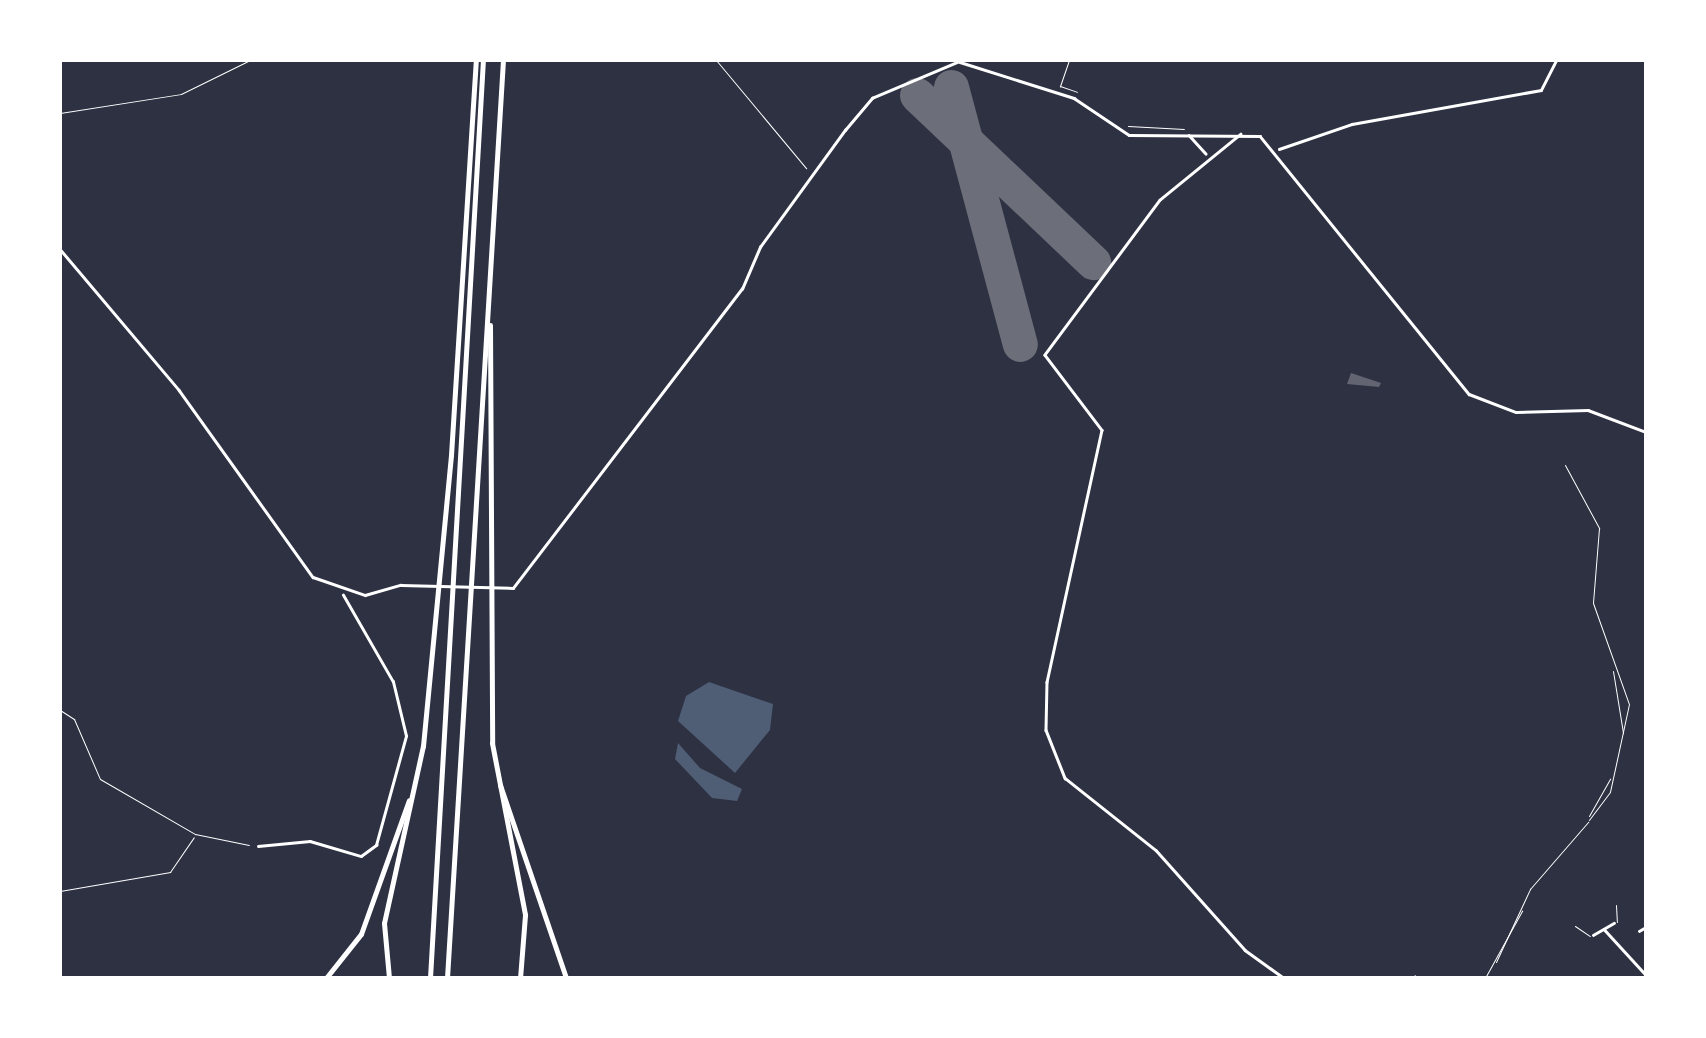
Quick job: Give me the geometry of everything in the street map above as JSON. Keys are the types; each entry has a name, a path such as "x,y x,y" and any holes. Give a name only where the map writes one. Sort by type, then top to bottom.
{"highway":[{"path":"389,978 384,924 417,778 452,454 480,60"},
{"path":"430,978 480,60"},
{"path":"448,978 503,60"},
{"path":"490,262 494,763 526,915 520,978"},
{"path":"494,763 566,978"},
{"path":"326,978 361,934 417,778"}],"street":[{"path":"972,60 973,67"},
{"path":"1277,150 1352,124 1541,90 1556,60"},
{"path":"342,594 414,585 504,589 525,580 599,469 695,354 812,174 872,98 960,61 1074,98 1129,135 1241,134 1277,150 1469,394 1516,412 1588,410 1646,432"},
{"path":"1241,134 1207,156 1109,262 1045,355 1102,430 1047,682 1046,730 1065,778 1156,850 1246,950 1284,978"},
{"path":"1189,135 1207,156"},
{"path":"60,249 179,390 299,561 342,594 393,682 406,736 376,845 361,856 310,841 258,846"},
{"path":"1593,934 1614,923"},
{"path":"1639,931 1646,927"},
{"path":"1604,929 1646,975"}],"lane":[{"path":"60,113 182,94 250,60"},
{"path":"1485,978 1521,908 1588,820 1613,777 1624,736 1628,704 1593,603 1599,528 1565,465"},
{"path":"1614,668 1624,736"},
{"path":"1588,820 1613,777"},
{"path":"1614,923 1616,906"},
{"path":"1496,962 1521,908"},
{"path":"1575,926 1582,938 1593,934"}],"path":[{"path":"716,60 812,174"},
{"path":"1069,60 1060,86 1083,97"},
{"path":"1116,123 1180,124 1189,135"},
{"path":"60,710 74,719 100,778 195,834 258,846"},
{"path":"60,891 170,872 195,834"}],"water":[{"path":"709,682 773,704 770,730 735,773 678,721 686,696"},
{"path":"678,743 700,768 742,789 737,801 712,798 675,759"}],"building":[{"path":"1351,373 1381,383 1379,387 1347,384"}],"runway":[{"path":"951,87 1020,344"},
{"path":"917,95 1093,262"}]}
